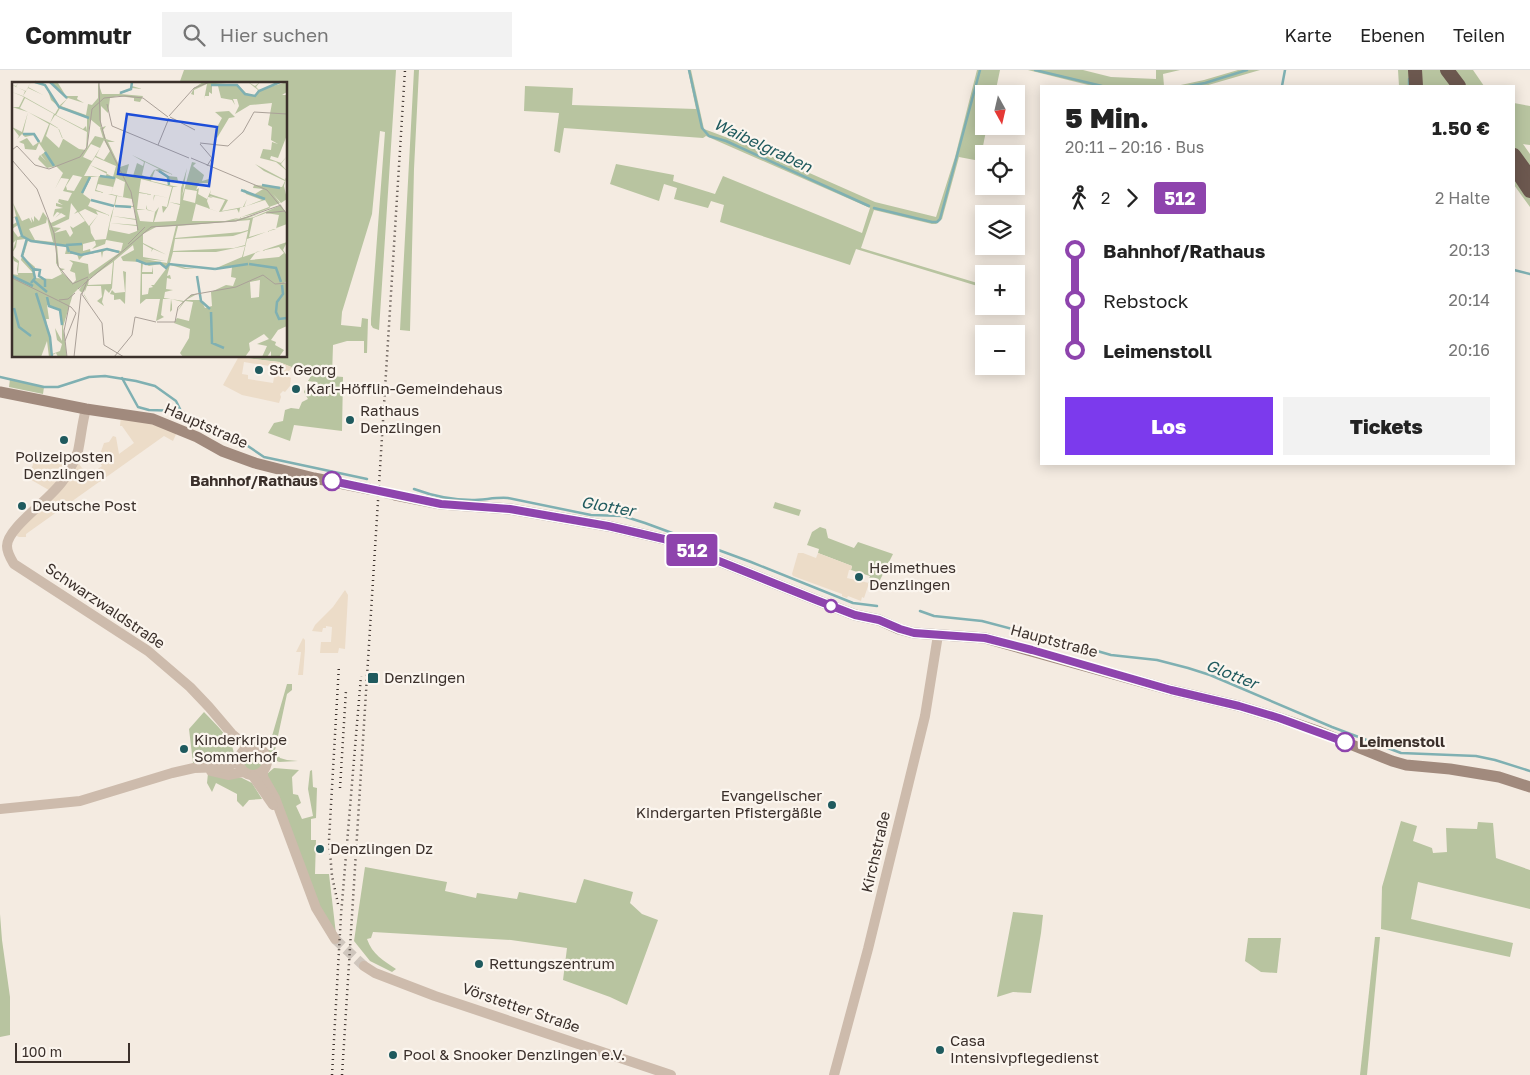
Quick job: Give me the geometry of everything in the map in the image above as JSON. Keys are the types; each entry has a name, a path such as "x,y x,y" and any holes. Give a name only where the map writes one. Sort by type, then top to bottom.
{"highway":[{"path":"1415,70 1416,85"},
{"path":"1447,70 1457,85"},
{"path":"1455,70 1465,85"},
{"path":"1515,156 1530,178"},
{"path":"1515,169 1530,192"},
{"path":"1515,177 1530,192"}],"main road":[{"name":"Hauptstraße","path":"0,392 86,409 153,419 222,451 255,463 314,478 369,489"},
{"name":"Hauptstraße","path":"395,495 450,506 489,506 510,509 608,526 664,539 842,610 879,620 900,629 914,633 985,638 1171,690 1239,706 1320,732 1406,765 1450,769 1499,777 1530,787"}],"street":[{"name":"Schwarzwaldstraße","path":"86,409 78,452 63,481 12,533 7,545 8,551 14,564 137,643 168,667 209,707 232,734 236,750 242,754"},
{"name":"Kirchstraße","path":"834,1075 925,716 938,635"},
{"path":"206,769 227,766 242,754 258,748 265,754 267,763 263,778 274,798 316,908 335,939"},
{"path":"242,754 240,766 280,813"},
{"path":"0,809 80,801 194,768 228,774 248,774 264,771"},
{"name":"Vörstetter Straße","path":"364,966 375,974 435,996 671,1075"}],"green space":[{"path":"184,70 396,70 379,330 373,328 371,319 385,132 380,131 372,214 342,312 341,325 361,327 362,318 368,319 367,353 364,353 364,341 347,341 333,345 332,376 343,377 342,431 294,425 290,441 268,433 274,423 283,421 285,410 291,408 299,409 302,402 308,399 304,392 306,387 315,387 315,382 308,381 311,376 305,373 303,369 298,370 279,362 246,358 288,358 288,82 180,82"},
{"path":"414,70 419,70 414,169 410,331 400,330"},
{"path":"688,70 691,70 704,129 744,144 875,202 936,217 955,157 977,70 1000,70 997,85 975,85 975,135 985,135 983,145 975,145 975,160 959,157 942,219 936,224 932,224 874,210 861,248 975,282 975,285 856,249 850,265 720,222 724,205 711,201 708,208 674,199 677,188 664,184 659,201 610,184 616,164 674,175 673,181 715,194 723,176 862,233 870,208 706,136 703,138 564,128 560,153 554,151 559,113 524,111 525,86 573,88 572,105 696,109"},
{"path":"1028,70 1083,70 1111,77 1156,79 1156,70 1180,70 1163,74 1164,85 1088,85"},
{"path":"1238,70 1260,70 1208,85 1181,85"},
{"path":"1398,70 1473,70 1483,85 1399,85"},
{"path":"1515,103 1530,106 1530,145 1523,144 1530,154 1530,207 1515,186"},
{"path":"10,379 44,387 43,394 9,387"},
{"path":"775,502 801,510 799,516 773,508"},
{"path":"820,527 826,529 828,538 854,548 858,542 893,554 877,586 868,583 870,576 851,570 852,566 818,553 819,549 807,545 812,532"},
{"path":"287,684 292,684 292,690 287,694 275,750 280,758 298,761 279,762 271,758 268,750"},
{"path":"204,712 230,742 233,756 228,762 217,765 193,763 189,729"},
{"path":"252,752 259,755 262,762 259,769 252,772 245,769 242,762 245,755"},
{"path":"274,768 299,770 292,777 293,794 298,795 301,803 296,806 302,819 313,816 308,789 310,771 312,770 313,787 317,788 316,818 311,819 311,840 316,840 315,874 329,874 336,934 318,906 267,782 268,773"},
{"path":"208,773 242,778 252,783 262,799 249,800 243,807 237,801 237,794 216,783 212,792 207,783"},
{"path":"1401,821 1417,826 1413,841 1432,848 1433,853 1447,852 1446,828 1477,829 1478,822 1493,823 1496,858 1530,870 1530,909 1418,882 1411,919 1513,943 1510,957 1381,929 1382,887"},
{"path":"365,867 447,882 445,891 476,898 477,893 517,899 519,892 576,903 584,879 633,892 630,903 642,914 658,920 627,1005 563,980 567,948 511,940 373,932 371,938 367,939 369,944 379,957 396,969 392,972 370,961 354,941"},
{"path":"1013,912 1043,915 1031,993 1013,992 997,997"},
{"path":"0,914 10,997 10,1035 0,1037"},
{"path":"1375,937 1380,937 1367,1075 1360,1075"},
{"path":"1248,938 1281,938 1277,973 1261,972 1245,961"}],"shaded area":[{"path":"238,358 279,362 292,367 286,375 291,378 290,386 285,392 283,391 280,394 279,403 242,395 223,385","holes":["244,362 276,367 273,383 248,379 248,375 242,374"]},
{"path":"121,415 178,430 173,441 164,436 26,534 26,537 19,537 13,534 54,493 28,478 38,451 67,463 79,464 88,476 102,466 98,460 104,443 109,442 113,436 116,437 119,454 134,443 122,426 120,426"},
{"path":"798,553 816,558 818,553 852,566 847,578 869,583 864,598 862,597 861,601 848,596 847,598 842,596 842,594 793,576"},
{"path":"345,590 348,595 345,649 339,648 338,653 320,653 321,642 331,642 332,627 326,626 322,632 312,631"},
{"path":"303,638 305,640 305,649 303,675 298,675 301,652 296,652"}],"waterway":[{"name":"Waibelgraben","path":"689,70 702,128 709,136 726,141 869,206"},
{"name":"Waibelgraben","path":"874,208 932,222 937,222 940,219 980,70"},
{"name":"Waibelgraben","path":"1035,70 1098,85"},
{"name":"Waibelgraben","path":"1194,85 1247,70"},
{"path":"1282,85 1285,70"},
{"path":"1409,79 1409,85"},
{"path":"1515,270 1530,274"},
{"name":"Glotter","path":"0,377 44,387 58,387 89,377 105,376 155,386 176,401 181,411 236,438 264,457 367,479"},
{"name":"Glotter","path":"122,378 138,407 149,410 181,411"},
{"name":"Glotter","path":"414,489 435,496 450,498 472,500 508,498 591,515 623,516 751,562 853,603 877,606"},
{"name":"Glotter","path":"920,611 934,616 982,621 1049,637 1111,655 1157,660 1188,668 1210,675 1332,727 1401,753 1476,756 1530,771"}],"tunnel":[{"path":"369,489 395,495"},
{"path":"335,939 364,966"}],"railway":[{"path":"342,1075 405,70"},
{"path":"338,904 332,876 329,840 339,665"},
{"path":"332,1075 341,915 361,676"},
{"path":"340,788 346,690"}],"bus line":[{"name":"512","path":"332,481 441,504 489,506 634,531 664,539 855,615 879,620 900,629 914,633 985,638 1171,690 1239,706 1279,718 1345,742"}],"place":[{"name":"St. Georg","path":"259,370"},
{"name":"Karl-Höfflin-Gemeindehaus","path":"296,389"},
{"name":"Rathaus Denzlingen","path":"350,420"},
{"name":"Polizeiposten Denzlingen","path":"64,440"},
{"name":"Bahnhof/Rathaus","path":"332,481"},
{"name":"Deutsche Post","path":"22,506"},
{"name":"Heimethues Denzlingen","path":"859,577"},
{"name":"Denzlingen","path":"373,678"},
{"name":"Leimenstoll","path":"1345,742"},
{"name":"Kinderkrippe Sommerhof","path":"184,749"},
{"name":"Evangelischer Kindergarten Pfistergäßle","path":"832,805"},
{"name":"Denzlingen Dz","path":"320,849"},
{"name":"Rettungszentrum","path":"479,964"},
{"name":"Casa Intensivpflegedienst","path":"940,1050"},
{"name":"Pool & Snooker Denzlingen e.V.","path":"393,1055"}]}
